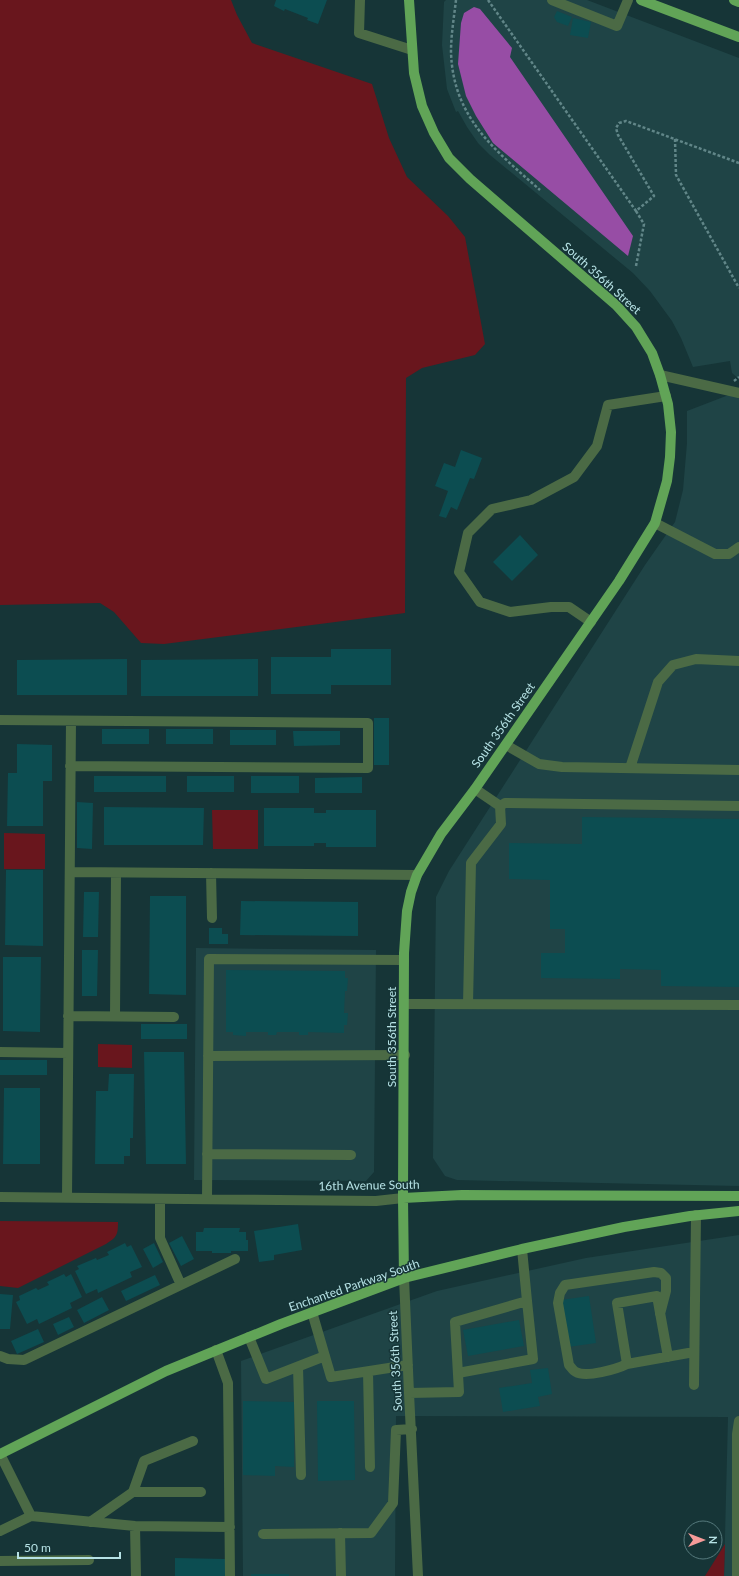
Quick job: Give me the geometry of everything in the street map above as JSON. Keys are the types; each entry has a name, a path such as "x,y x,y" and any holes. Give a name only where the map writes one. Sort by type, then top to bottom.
{"main road":[{"name":"South 356th Street","path":"404,1278 404,960 411,892 417,875 441,834 475,789 591,622 655,524 667,481 671,432 666,396 660,375 652,353 636,327 616,305 470,180 449,158 434,132 422,106 414,73 409,0"},
{"path":"641,0 739,37"},
{"path":"734,0 739,2"},
{"name":"16th Avenue South","path":"403,1198 462,1195 739,1196"},
{"name":"Enchanted Parkway South","path":"0,1454 166,1371 312,1312 404,1278 522,1249 624,1227 696,1215 739,1211"}],"street":[{"path":"360,0 359,33 412,50"},
{"path":"552,0 617,26 628,0"},
{"path":"660,375 739,393"},
{"path":"591,622 569,607 551,607 510,612 480,602 459,572 468,533 492,509 531,500 574,477 597,446 608,405 666,396"},
{"path":"655,524 715,554 729,554 739,547"},
{"path":"630,768 658,682 673,665 696,659 739,661"},
{"path":"0,720 368,723 368,768 70,766"},
{"path":"67,1198 70,721"},
{"path":"506,744 539,764 562,767 739,770"},
{"path":"475,789 500,806"},
{"path":"500,806 505,803 739,806"},
{"path":"468,1004 471,863 501,824 500,806"},
{"path":"70,872 417,875"},
{"path":"115,1016 116,873"},
{"path":"211,873 212,918"},
{"path":"207,1199 209,959 404,960"},
{"path":"405,1004 739,1005"},
{"path":"68,1016 174,1017"},
{"path":"0,1052 68,1052"},
{"path":"208,1056 405,1055"},
{"path":"207,1154 351,1154"},
{"name":"16th Avenue South","path":"0,1197 376,1201 403,1198"},
{"path":"160,1199 160,1238 181,1285"},
{"path":"694,1386 696,1215"},
{"path":"458,1373 533,1359 522,1249"},
{"path":"0,1356 8,1360 24,1360 236,1259"},
{"path":"660,1314 666,1291 666,1278 661,1273 654,1272 565,1285 560,1293 558,1303 569,1365 575,1372 582,1374 592,1373 618,1369 627,1364 694,1352"},
{"name":"South 356th Street","path":"404,1278 418,1576"},
{"path":"627,1364 617,1303 657,1296 668,1356"},
{"path":"409,1393 459,1392 455,1322 527,1302"},
{"path":"312,1312 331,1377 408,1365"},
{"path":"249,1337 266,1379 325,1356"},
{"path":"216,1350 228,1383 230,1576"},
{"path":"298,1367 301,1475"},
{"path":"368,1372 370,1467"},
{"path":"737,1576 737,1434 739,1420"},
{"path":"263,1534 371,1533 393,1504 396,1430 412,1429"},
{"path":"133,1492 144,1461 193,1441"},
{"path":"0,1454 31,1516"},
{"path":"90,1522 133,1492 201,1492"},
{"path":"0,1531 31,1516 135,1526 230,1527"},
{"path":"135,1526 136,1576"},
{"path":"340,1533 341,1576"},
{"path":"0,1561 89,1560"}],"path":[{"path":"456,0 451,51 458,92 472,122 490,146 540,190"},
{"path":"488,0 644,224 636,266"},
{"path":"636,211 654,196 618,135 616,128 619,123 626,121 739,163"},
{"path":"675,139 676,175 739,288"}],"shaded area":[{"path":"0,0 231,0 252,43 372,84 389,138 407,177 448,216 465,237 485,344 475,355 422,368 406,378 405,613 164,644 141,643 114,612 100,603 0,605"},
{"path":"446,0 587,0 739,58 739,379 732,373 730,361 693,367 672,321 650,291 633,273 490,155 478,143 458,111 456,112 447,89 442,45 444,2"},
{"path":"474,7 480,9 512,48 510,57 633,236 628,256 493,143 476,116 466,96 458,64 461,23 464,13"},
{"path":"739,391 739,1186 457,1180 445,1176 433,1158 436,897 449,871 645,565 675,522 683,490 687,443 687,411"},
{"path":"212,810 258,810 258,849 213,849"},
{"path":"4,833 45,834 45,869 4,869"},
{"path":"196,948 376,950 374,1172 366,1181 194,1180"},
{"path":"98,1044 132,1045 132,1068 98,1067"},
{"path":"0,1221 118,1222 118,1226 116,1235 106,1244 18,1288 0,1286"},
{"path":"739,1235 739,1576 724,1576 728,1417 396,1416 395,1576 243,1576 241,1361 437,1291 586,1258"},
{"path":"725,1544 724,1576 705,1576 715,1560 723,1560 723,1547"}],"building":[{"path":"276,0 327,0 318,24 307,20 308,18 285,9 284,11 274,6"},
{"path":"557,11 572,17 568,26 557,22 554,17"},
{"path":"573,18 591,22 588,38 570,35"},
{"path":"461,450 482,458 474,479 470,478 457,510 451,507 446,518 439,516 448,491 435,486 444,463 455,467"},
{"path":"520,535 538,555 512,581 493,562"},
{"path":"331,649 391,649 391,685 331,685 331,694 271,694 271,657 331,657"},
{"path":"127,659 127,695 17,695 17,660"},
{"path":"258,659 258,696 141,696 141,660"},
{"path":"374,718 389,718 389,765 374,765"},
{"path":"102,729 149,729 149,744 102,744"},
{"path":"166,729 213,729 213,744 166,744"},
{"path":"230,730 276,730 276,745 230,745"},
{"path":"293,731 340,731 340,745 294,746"},
{"path":"17,744 52,745 52,781 43,781 43,826 7,826 8,773 17,773"},
{"path":"94,776 166,776 166,792 94,792"},
{"path":"187,776 234,776 234,792 187,792"},
{"path":"251,776 299,776 299,793 251,793"},
{"path":"362,777 362,793 315,793 315,778"},
{"path":"77,802 93,803 92,849 77,848"},
{"path":"104,807 204,808 203,845 104,845"},
{"path":"264,808 314,808 314,813 326,813 326,810 376,810 376,847 326,847 326,843 314,843 314,846 264,846"},
{"path":"582,817 739,819 739,987 661,986 661,970 620,969 620,979 541,978 541,953 565,953 565,929 550,929 550,880 509,879 509,843 582,844"},
{"path":"6,870 43,870 43,946 5,945"},
{"path":"84,892 99,892 98,937 83,937"},
{"path":"150,896 186,896 186,995 149,994"},
{"path":"241,901 358,902 358,936 240,935"},
{"path":"209,928 222,928 222,934 228,934 228,944 209,944"},
{"path":"82,950 98,950 97,996 82,996"},
{"path":"3,957 41,957 40,1032 3,1031"},
{"path":"226,970 345,971 345,978 348,978 347,991 345,991 344,1013 348,1013 347,1025 344,1025 344,1033 308,1032 308,1035 299,1035 299,1032 277,1032 276,1035 268,1035 268,1032 246,1032 246,1036 233,1035 233,1032 226,1032"},
{"path":"141,1024 187,1024 187,1039 141,1039"},
{"path":"144,1052 184,1052 186,1164 146,1164"},
{"path":"0,1060 47,1060 47,1075 0,1075"},
{"path":"109,1074 134,1074 133,1138 130,1138 130,1156 124,1156 124,1164 95,1164 96,1091 108,1091"},
{"path":"4,1088 40,1088 40,1164 3,1164"},
{"path":"298,1224 302,1250 274,1255 274,1260 259,1262 254,1231"},
{"path":"204,1228 240,1228 239,1232 246,1232 248,1251 212,1253 212,1251 196,1251 196,1232 203,1232"},
{"path":"182,1236 194,1259 181,1266 169,1243"},
{"path":"125,1243 127,1247 131,1245 142,1267 130,1272 132,1277 98,1293 97,1289 86,1294 75,1271 79,1269 77,1266 96,1258 97,1260 109,1255 107,1252"},
{"path":"154,1243 163,1262 153,1268 143,1249"},
{"path":"64,1274 66,1277 71,1274 82,1297 70,1303 72,1308 39,1324 37,1319 27,1324 16,1302 20,1300 19,1296 36,1288 38,1290 49,1285 47,1282"},
{"path":"155,1275 160,1285 126,1301 121,1291"},
{"path":"0,1294 13,1295 10,1329 0,1329"},
{"path":"589,1296 596,1343 568,1347 561,1300"},
{"path":"102,1297 109,1310 84,1323 77,1310"},
{"path":"69,1317 74,1327 58,1335 53,1324"},
{"path":"519,1320 524,1346 468,1356 463,1330"},
{"path":"38,1329 44,1342 17,1354 11,1341"},
{"path":"548,1368 552,1394 538,1397 540,1406 503,1412 499,1388 532,1383 530,1370"},
{"path":"243,1401 294,1402 294,1467 275,1466 275,1476 243,1475"},
{"path":"317,1401 354,1401 355,1480 318,1481"},
{"path":"175,1558 225,1559 225,1576 175,1576"},
{"path":"251,1574 289,1574 289,1576 251,1576"}]}
